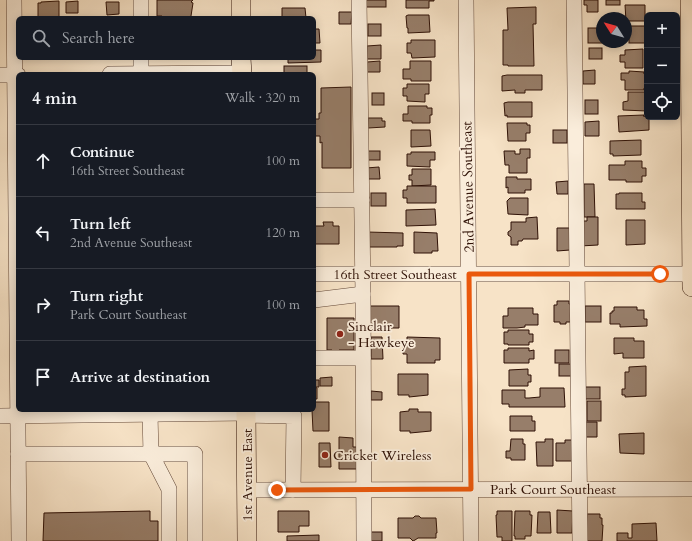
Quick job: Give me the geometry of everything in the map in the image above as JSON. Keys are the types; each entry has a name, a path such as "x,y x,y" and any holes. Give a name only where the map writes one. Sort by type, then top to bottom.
{"main road":[{"path":"241,0 241,16"},
{"path":"690,0 692,287"},
{"name":"1st Avenue East","path":"246,413 247,541"}],"street":[{"path":"14,0 11,75 16,222"},
{"path":"141,0 141,16"},
{"path":"359,0 363,274 364,541"},
{"name":"2nd Avenue Southeast","path":"466,0 471,541"},
{"path":"574,0 580,541"},
{"path":"141,60 141,72"},
{"path":"175,72 242,68"},
{"path":"316,200 362,200"},
{"name":"16th Street Southeast","path":"316,274 692,274"},
{"path":"316,300 363,294"},
{"path":"316,358 363,358"},
{"path":"18,412 19,541"},
{"path":"0,416 204,412 294,416 293,490"},
{"path":"150,414 151,454 169,489 170,541"},
{"path":"18,454 195,454 195,541"},
{"name":"Park Court Southeast","path":"247,490 692,489"}],"building":[{"path":"157,0 193,0 191,2 193,3 191,16 157,16"},
{"path":"366,0 386,0 386,7 366,7"},
{"path":"406,0 434,1 429,1 429,8 406,8"},
{"path":"584,0 598,0 598,12 587,12 587,5 584,5"},
{"path":"606,0 620,0 620,5 606,5"},
{"path":"59,1 59,16 38,16 38,3"},
{"path":"78,1 78,13 66,13 66,2"},
{"path":"106,2 119,2 119,14 107,15"},
{"path":"625,5 645,5 644,21 632,21 632,12 625,12"},
{"path":"536,7 536,24 533,24 534,66 503,65 503,30 508,30 507,8"},
{"path":"282,8 305,8 306,16 282,16"},
{"path":"339,12 352,12 351,24 339,24"},
{"path":"429,15 430,32 408,33 406,16"},
{"path":"368,24 381,24 381,36 368,36"},
{"path":"632,26 644,26 644,43 632,43"},
{"path":"588,28 596,28 596,43 588,43"},
{"path":"316,29 319,29 320,43 316,43"},
{"path":"411,40 435,40 435,57 412,58 411,53 407,53 407,43 411,43"},
{"path":"381,45 381,59 367,59 367,46"},
{"path":"589,48 602,48 602,59 589,59"},
{"path":"643,49 643,68 625,68 625,62 620,62 620,55 625,55 625,50"},
{"path":"316,50 321,50 321,62 288,63 288,60 316,60"},
{"path":"380,61 380,72 367,72 367,62"},
{"path":"410,61 431,61 431,81 411,81 411,79 403,79 403,69 410,69"},
{"path":"284,66 307,66 307,72 284,72"},
{"path":"595,70 595,84 583,84 583,71"},
{"path":"629,71 644,72 644,90 625,90 625,80 621,80 621,73 629,73"},
{"path":"542,75 542,90 525,90 525,93 515,93 515,90 502,91 502,76"},
{"path":"407,84 429,84 429,94 425,94 425,102 407,101 407,96 403,96 403,88 407,88"},
{"path":"351,87 351,168 322,168 322,142 320,143 320,136 316,136 316,119 319,119 319,113 321,113 321,88"},
{"path":"628,92 644,92 644,111 623,110 623,102 628,101"},
{"path":"372,93 384,93 384,105 372,105"},
{"path":"585,100 598,100 598,114 585,114"},
{"path":"532,102 532,117 505,116 504,103"},
{"path":"408,106 427,106 427,108 432,108 430,123 412,123 412,121 403,121 403,114 408,114"},
{"path":"644,115 644,120 649,120 649,130 619,132 618,116"},
{"path":"368,118 382,118 382,121 385,121 385,127 368,128"},
{"path":"599,121 599,136 585,136 585,122"},
{"path":"507,123 527,123 527,125 530,125 530,133 526,133 526,141 508,141"},
{"path":"411,130 430,130 431,146 411,147"},
{"path":"553,130 567,130 567,143 553,143"},
{"path":"641,140 641,155 613,156 613,154 610,154 610,141"},
{"path":"520,149 530,149 530,158 527,158 527,173 509,173 509,165 505,165 504,151 515,151 515,154 520,154"},
{"path":"368,151 380,151 380,160 368,160"},
{"path":"411,152 435,152 435,160 430,160 430,167 407,166 407,154 411,154"},
{"path":"625,161 642,161 642,168 646,168 646,176 642,176 642,182 609,180 609,165 625,165"},
{"path":"379,167 380,179 367,179 366,168"},
{"path":"412,169 431,169 431,185 412,186 412,180 409,180 409,175 412,175"},
{"path":"506,177 531,179 531,190 525,190 525,193 508,193 508,187 506,188"},
{"path":"568,181 568,194 557,194 556,182"},
{"path":"584,184 594,184 595,217 584,217"},
{"path":"407,186 436,186 436,203 407,203 407,198 403,198 403,190 407,190"},
{"path":"371,193 386,193 386,206 371,206"},
{"path":"642,193 642,202 645,202 645,209 616,209 616,194"},
{"path":"510,198 528,198 528,215 508,214 507,201"},
{"path":"435,209 436,225 406,226 406,210"},
{"path":"537,217 538,239 523,239 522,241 518,241 518,245 511,245 511,237 508,235 508,232 511,230 511,222 526,222 526,218"},
{"path":"587,217 598,217 598,245 580,246 579,221 587,221"},
{"path":"626,220 645,220 645,244 626,245"},
{"path":"323,222 333,222 333,226 339,226 339,244 316,244 316,226 324,226"},
{"path":"557,228 572,228 570,250 557,251"},
{"path":"367,232 403,233 403,246 367,247"},
{"path":"414,232 437,233 438,251 432,251 432,253 414,253"},
{"path":"557,301 569,301 569,304 571,304 571,322 560,324 560,322 554,322 554,305 557,305"},
{"path":"369,306 399,306 399,328 369,327"},
{"path":"585,306 601,306 601,322 585,322"},
{"path":"614,307 637,307 637,310 644,310 644,319 647,319 647,326 620,327 620,324 610,324 610,313 614,311"},
{"path":"508,308 533,308 533,314 538,314 538,325 503,328 503,316 508,316"},
{"name":"Sinclair - Hawkeye","path":"327,318 354,318 354,350 339,350 339,352 332,353 332,350 327,350"},
{"path":"508,330 529,330 529,334 533,334 533,342 529,342 529,345 504,344 504,332 508,332"},
{"path":"371,337 382,337 383,359 371,359"},
{"path":"407,337 440,338 440,360 435,360 435,363 407,363 407,354 403,354 403,342 407,342"},
{"path":"614,338 634,338 634,341 644,341 644,358 623,358 623,353 614,354"},
{"path":"508,348 529,348 529,351 534,350 534,359 529,359 529,363 504,363 504,350 508,350"},
{"path":"555,350 569,350 569,363 555,363"},
{"path":"559,364 572,364 572,376 559,376"},
{"path":"646,366 646,396 625,397 625,395 622,395 622,389 625,389 625,372 629,372 629,367"},
{"path":"528,369 528,375 531,375 531,382 528,382 528,386 509,386 509,370"},
{"path":"398,374 428,374 428,395 409,397 409,395 398,395"},
{"path":"332,377 332,386 320,386 320,378"},
{"path":"316,380 319,380 319,387 316,387"},
{"path":"583,387 600,387 600,399 583,399"},
{"path":"316,388 317,388 316,399"},
{"path":"540,388 564,388 565,407 509,407 509,404 502,404 502,390 525,390 525,398 529,398 540,397"},
{"path":"371,391 382,392 382,400 371,400"},
{"path":"587,401 601,401 601,421 587,421"},
{"path":"316,402 329,402 329,431 313,431 312,412 316,412"},
{"path":"409,409 418,409 418,412 431,412 431,431 410,433 410,431 400,431 400,412 409,411"},
{"path":"510,416 532,416 532,421 535,421 535,431 510,431"},
{"path":"584,422 597,422 597,437 585,437"},
{"path":"644,433 644,454 620,453 619,434"},
{"path":"339,437 353,438 353,447 358,447 358,469 339,469"},
{"path":"511,439 523,439 523,444 525,444 525,460 511,460 511,458 506,458 506,451 510,451"},
{"path":"545,439 553,439 553,466 537,466 536,442 545,442"},
{"path":"565,440 574,440 573,461 556,461 556,443 565,443"},
{"name":"Cricket Wireless","path":"319,443 330,443 331,467 319,467"},
{"path":"557,510 573,511 572,533 557,533"},
{"path":"150,511 150,521 158,521 158,541 43,541 44,513"},
{"path":"278,511 309,511 309,526 299,526 299,532 278,532"},
{"path":"497,511 512,511 512,541 502,541 502,537 497,537"},
{"path":"515,511 530,511 530,515 532,515 531,536 525,536 525,539 515,539"},
{"path":"538,512 550,512 551,533 537,533"},
{"path":"587,514 600,514 603,525 602,541 586,541"},
{"path":"415,516 419,516 421,518 436,518 436,538 418,538 413,541 410,538 398,538 398,518 413,518"},
{"path":"656,523 657,541 617,541 617,533 628,533 628,538 632,538 632,524"},
{"path":"368,532 382,532 382,541 368,541"},
{"path":"319,535 319,541 287,541 287,536"}],"place":[{"name":"Sinclair - Hawkeye","path":"340,334"},
{"name":"Cricket Wireless","path":"325,455"}],"route":[{"path":"277,490 471,489 469,274 660,274"}]}
